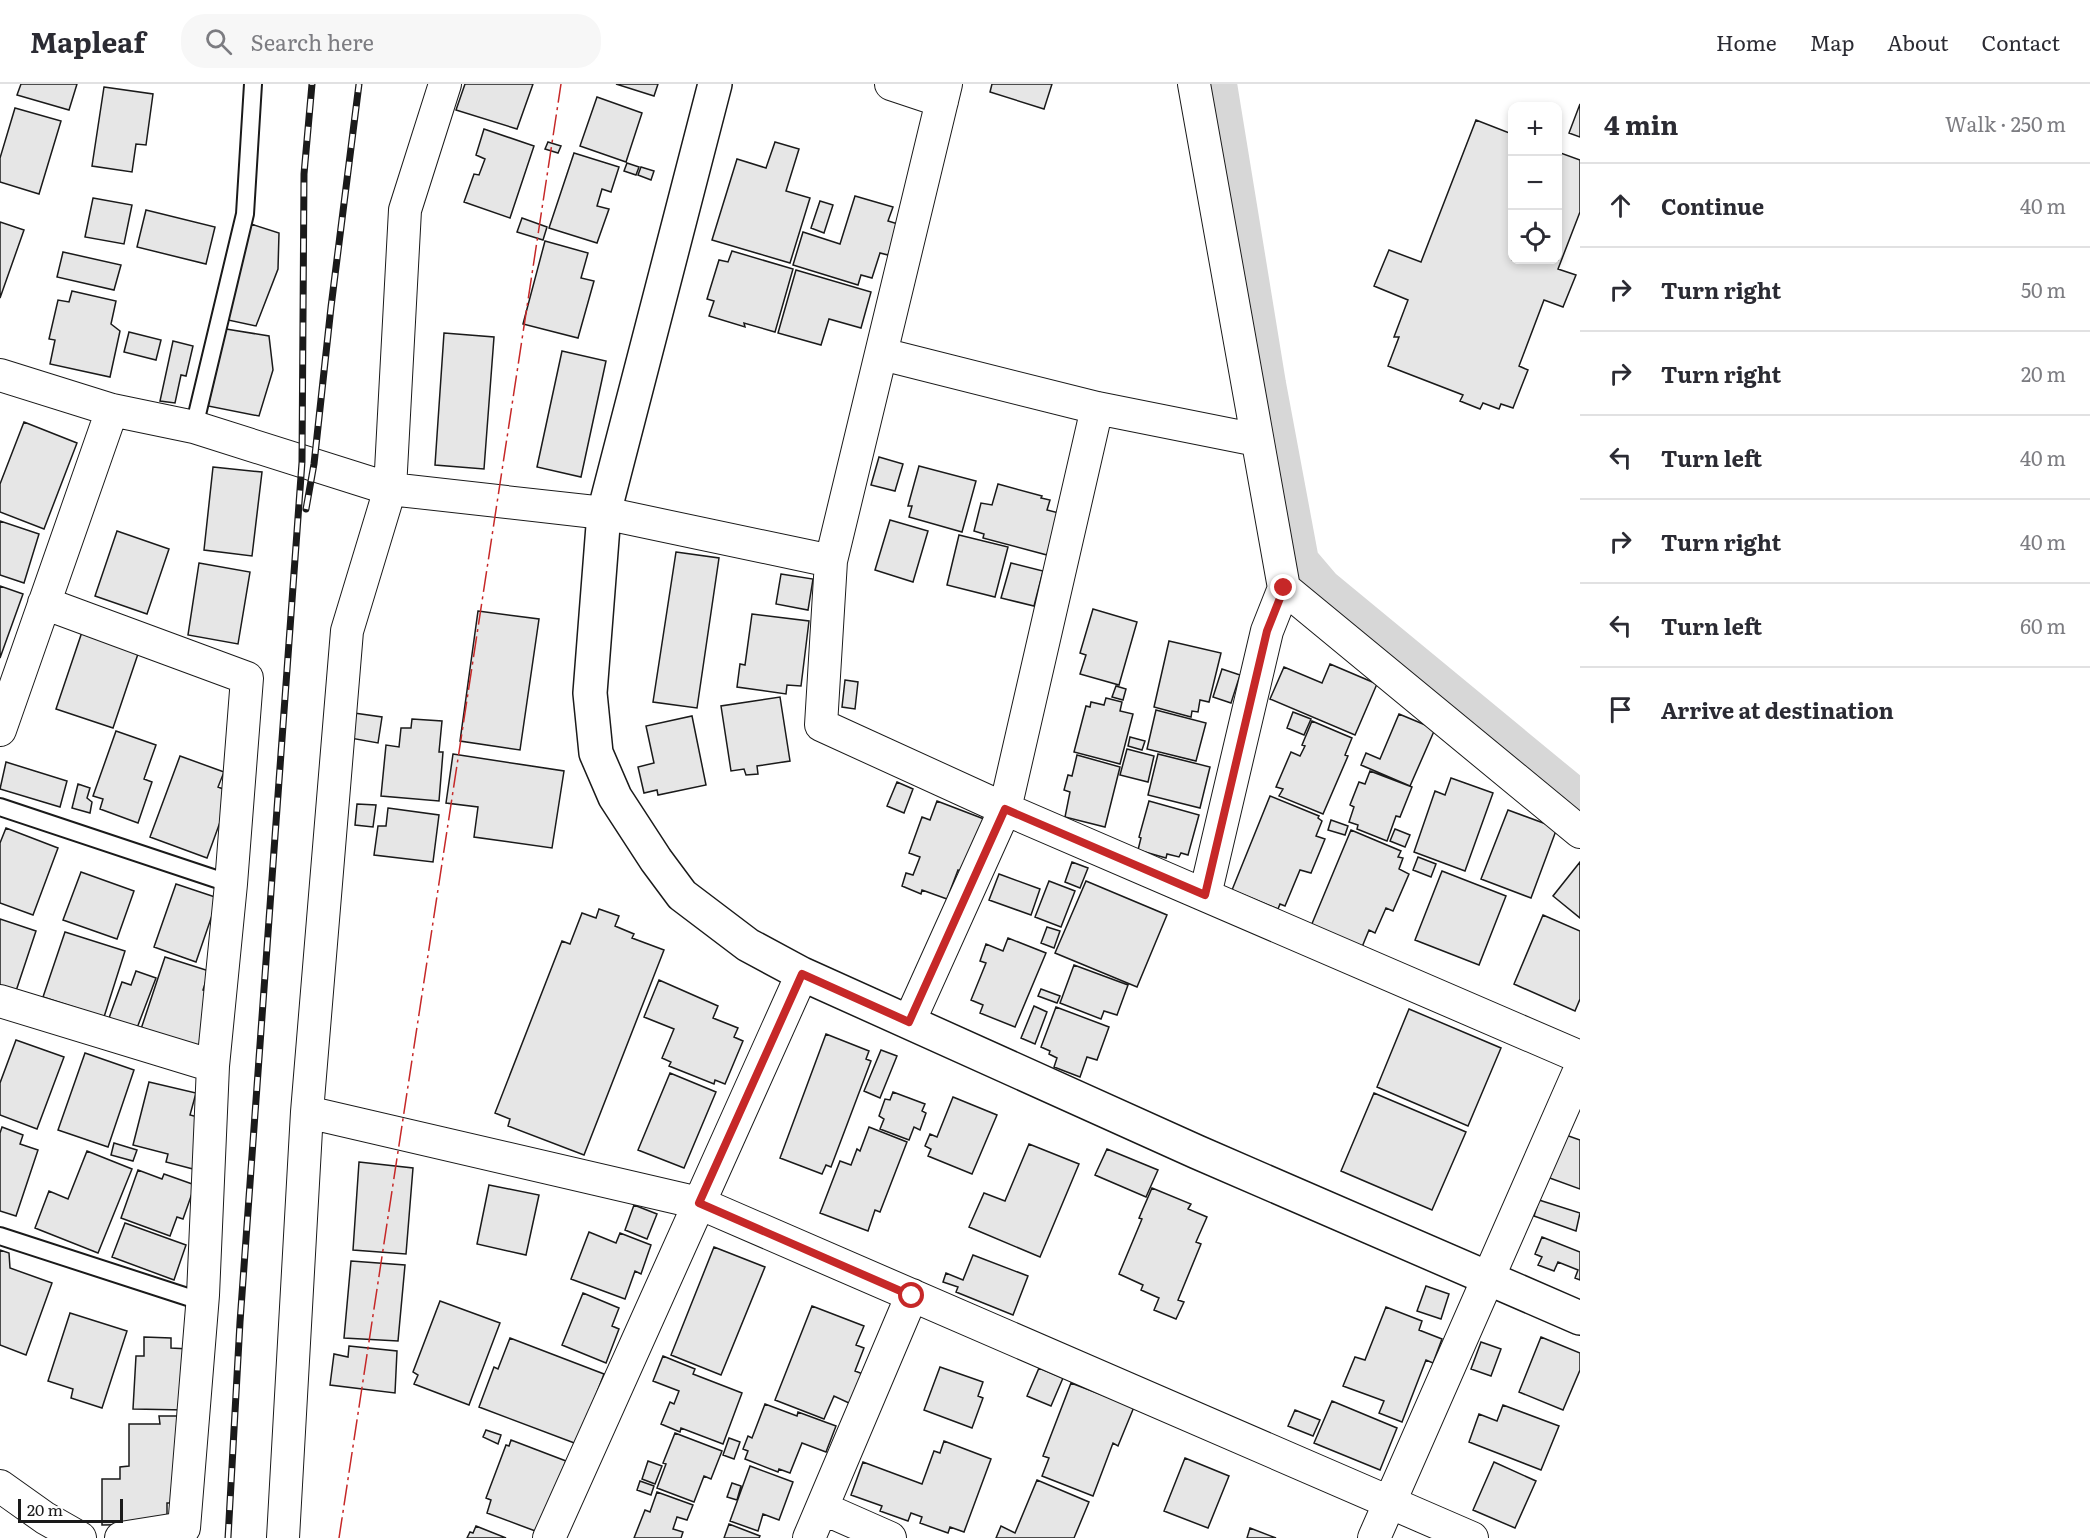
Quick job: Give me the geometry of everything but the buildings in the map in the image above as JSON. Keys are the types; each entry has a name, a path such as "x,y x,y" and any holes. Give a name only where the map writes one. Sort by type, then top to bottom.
{"street":[{"path":"283,1538 307,1112 347,631 390,489 405,210 445,84"},
{"path":"715,84 604,513 590,693 596,753 615,797 656,860 682,894 748,945 802,974 1197,1152 1580,1318"},
{"path":"891,84 944,92 831,561 821,725 1005,809 1580,1056"},
{"path":"1194,84 1284,588 1267,631 1205,895"},
{"path":"882,354 1097,408 1257,440"},
{"path":"0,375 112,410 194,427 390,489 604,513 831,561"},
{"path":"909,1022 1005,809 1097,408"},
{"path":"0,730 112,410"},
{"path":"1284,588 1580,832"},
{"path":"44,603 247,678 231,884 213,1066 203,1302 184,1528 121,1538"},
{"path":"549,1538 802,974"},
{"path":"0,1001 213,1066"},
{"path":"1374,1538 1580,1069"},
{"path":"307,1112 699,1203 1472,1538"},
{"path":"809,1538 912,1296"},
{"path":"0,1486 45,1518 80,1538"},
{"path":"822,1508 890,1538"}],"lane":[{"path":"194,427 245,214 253,84"},
{"path":"0,807 231,884"},
{"path":"0,1236 203,1302"}],"waterway":[{"path":"1218,84 1267,384 1300,561 1323,588 1580,800"}],"railway":[{"path":"228,1538 240,1322 302,462 304,174 312,84"},
{"path":"306,509 314,464 359,84"}],"power":[{"path":"339,1538 561,84"}],"route":[{"path":"912,1296 699,1203 802,974 909,1022 1005,809 1205,895 1267,631 1284,588"}]}
